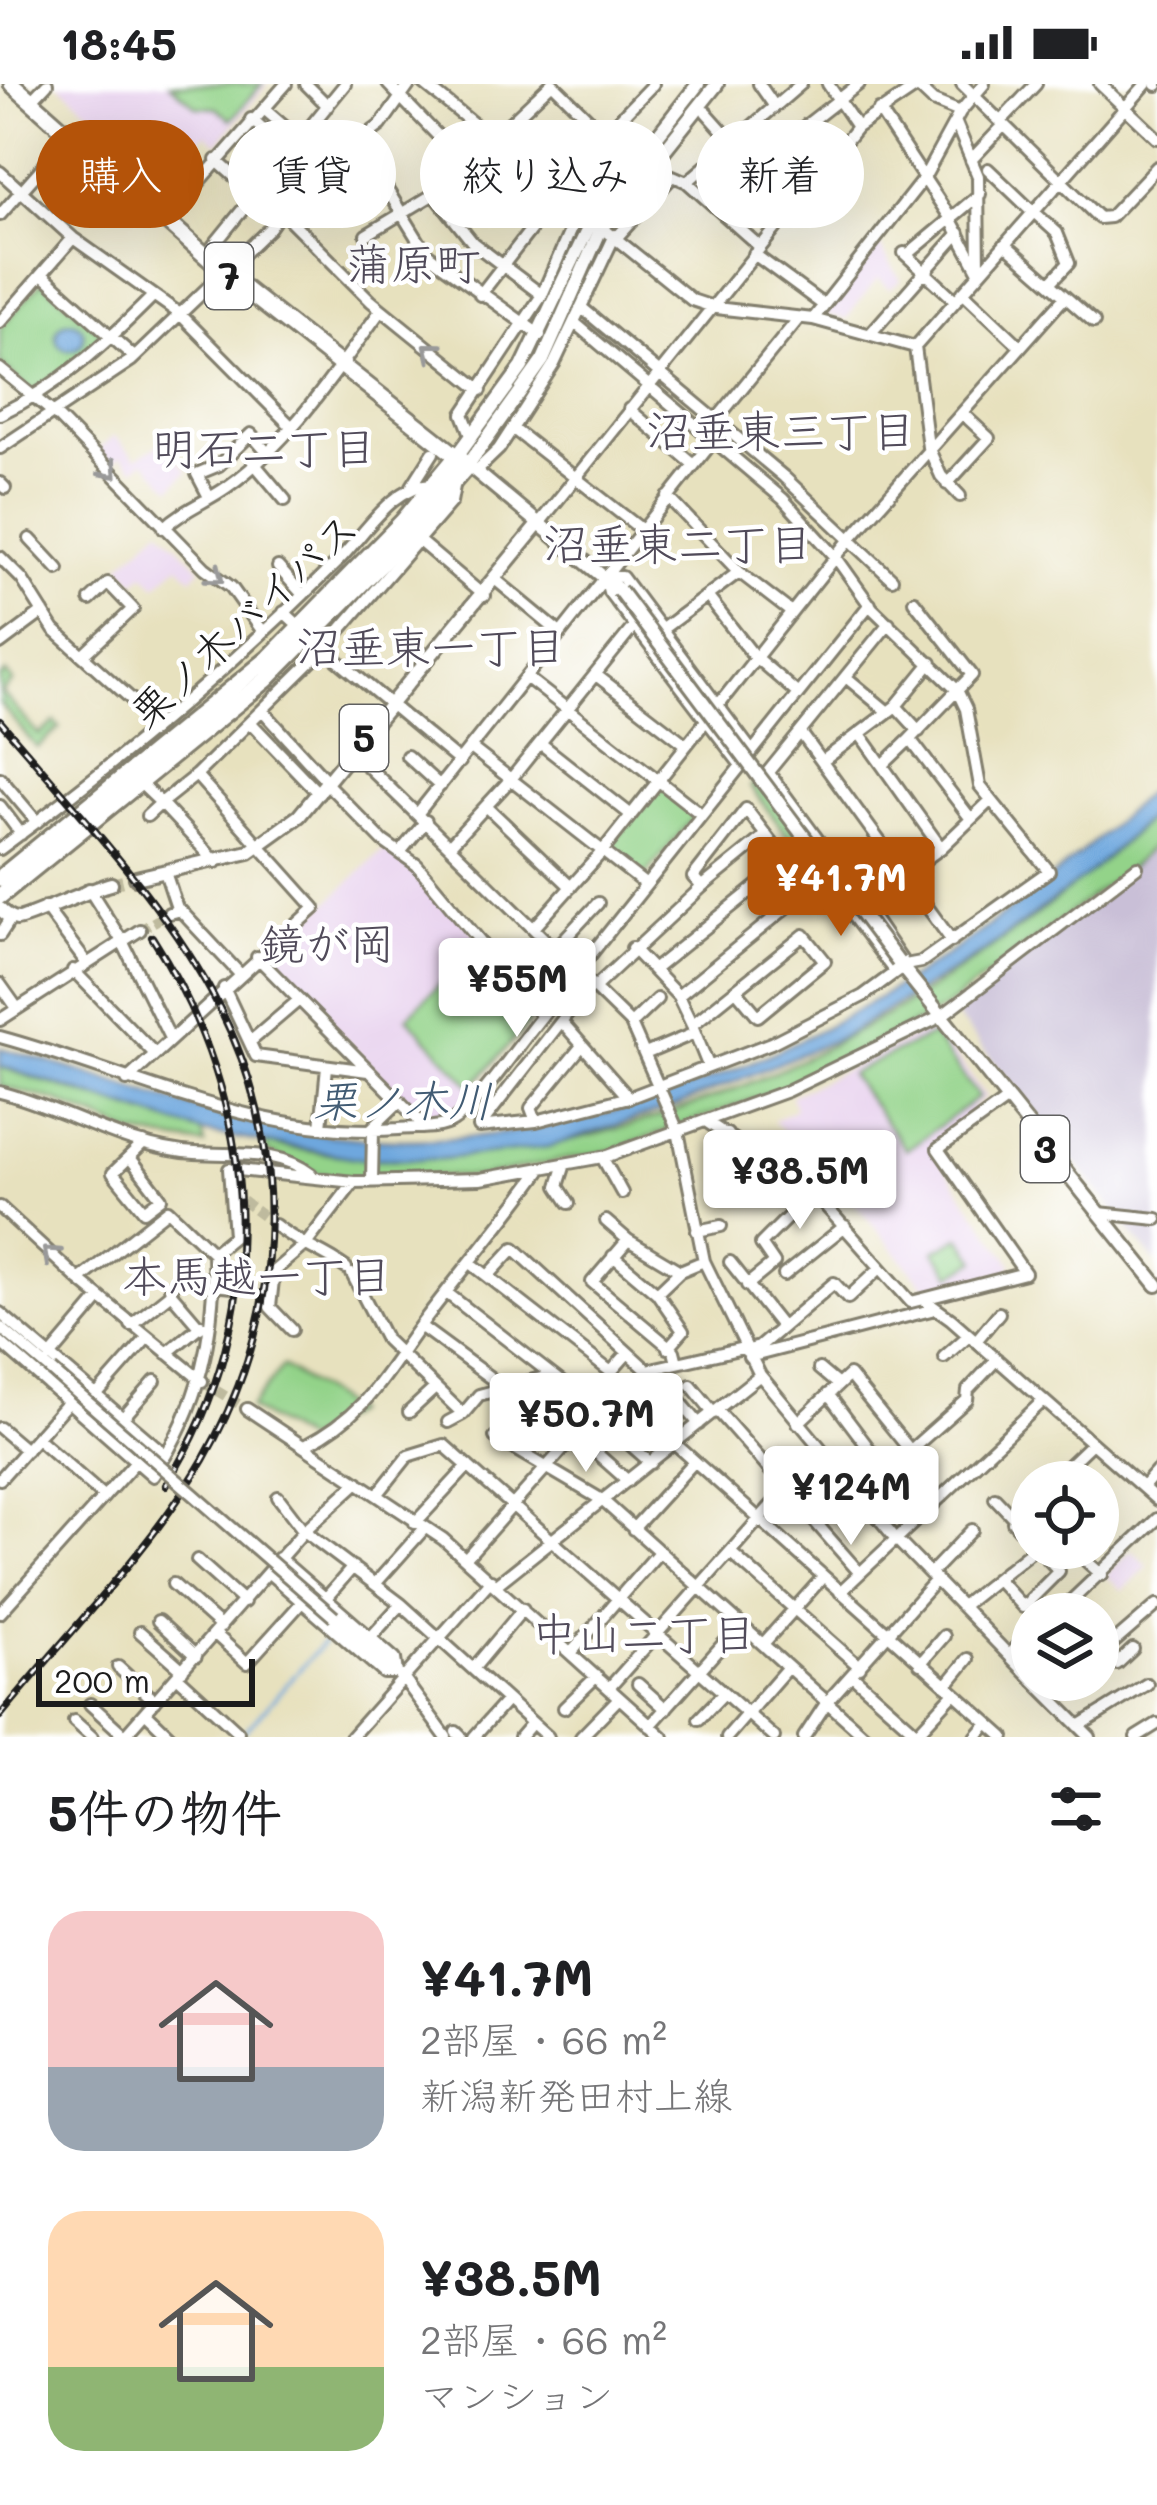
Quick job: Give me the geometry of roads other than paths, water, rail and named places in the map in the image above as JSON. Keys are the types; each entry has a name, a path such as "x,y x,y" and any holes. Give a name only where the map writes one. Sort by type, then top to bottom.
{"highway":[{"name":"7","path":"12,84 53,120"},
{"name":"7","path":"175,228 467,464"},
{"name":"栗ノ木バイパス","path":"0,896 242,701 312,638 467,464"},
{"name":"栗ノ木バイパス","path":"0,878 232,692 312,638 433,484 467,464"}],"main road":[{"name":"栗ノ木バイパス","path":"672,120 698,84"},
{"name":"栗ノ木バイパス","path":"672,136 717,84"},
{"name":"栗ノ木バイパス","path":"467,464 472,437 540,335 595,228"},
{"name":"栗ノ木バイパス","path":"467,464 543,360 596,228"},
{"name":"3","path":"467,464 620,590 901,968 1157,1285"},
{"name":"5","path":"136,878 216,862 261,847 324,786 541,521"},
{"path":"6,914 24,919 111,884"}],"street":[{"path":"32,101 47,84"},
{"path":"204,174 250,118 286,84"},
{"path":"306,84 328,106"},
{"path":"316,120 345,84"},
{"path":"388,84 423,120"},
{"path":"384,120 410,84"},
{"path":"618,120 652,84"},
{"path":"758,84 773,104"},
{"path":"754,120 801,84"},
{"path":"828,84 852,120"},
{"path":"813,120 859,84"},
{"path":"962,84 1104,219 1157,167"},
{"path":"401,851 440,786 693,464 711,438 717,418 822,304 924,178 957,117 984,84"},
{"path":"971,160 1036,84"},
{"path":"1100,84 1157,138"},
{"path":"960,496 947,484 928,447 915,347 1146,84"},
{"path":"512,120 548,85 587,120"},
{"path":"864,122 918,85 957,117 979,197 979,272"},
{"path":"429,86 470,120"},
{"path":"264,109 277,120"},
{"path":"879,110 950,216 979,272"},
{"path":"706,112 716,120"},
{"path":"216,160 228,171"},
{"path":"0,172 73,238 180,314 291,426"},
{"path":"688,182 696,174"},
{"path":"1020,346 904,253 979,197 993,174 1057,233 1069,263 1050,283"},
{"path":"0,215 36,175"},
{"path":"467,464 512,428 576,324 616,236 673,176 688,182 757,250 822,304"},
{"path":"366,235 420,203"},
{"path":"396,208 425,253 540,335"},
{"path":"213,246 228,228"},
{"path":"0,448 134,357 270,228"},
{"path":"296,228 381,310 481,390"},
{"path":"461,228 473,243 542,296"},
{"path":"480,295 531,228"},
{"path":"472,437 463,414 542,296 571,228"},
{"path":"606,228 692,300 806,318 915,347"},
{"path":"541,521 775,228"},
{"path":"870,334 959,233"},
{"path":"0,322 73,238"},
{"path":"1005,244 1094,322"},
{"path":"42,274 134,357"},
{"path":"0,414 34,398 112,337 153,296"},
{"path":"534,928 601,854 684,743 719,707 754,656 850,539 1065,296"},
{"path":"582,308 717,418 892,579"},
{"path":"164,528 208,495 225,489 291,426 381,310"},
{"path":"576,324 783,499 836,556 870,604 957,690 989,802 1049,864 1049,871 921,962 901,968 821,1019 628,1098 536,1121 479,1127 593,985 766,835"},
{"path":"0,369 55,414 164,528 231,587 261,629"},
{"path":"629,409 693,464"},
{"path":"947,484 988,438 962,413"},
{"path":"512,428 642,530"},
{"path":"208,495 197,474 219,465 250,434 266,450"},
{"path":"0,849 158,723 284,612 412,486 433,453"},
{"path":"253,462 285,500"},
{"path":"147,816 264,712 312,638 419,541 452,502 455,481"},
{"path":"412,486 433,484"},
{"path":"668,497 739,572 790,612"},
{"path":"30,539 58,569"},
{"path":"419,541 484,596"},
{"path":"0,557 83,656 158,723"},
{"path":"278,567 302,595"},
{"path":"661,630 739,572"},
{"path":"605,576 609,592 740,764"},
{"path":"605,576 622,578 752,750"},
{"path":"496,580 560,633"},
{"path":"83,656 133,609 108,584 90,600"},
{"path":"707,596 754,656 798,694"},
{"path":"883,765 972,675 914,602"},
{"path":"0,1036 234,1112 372,1131 440,1127 459,1116 542,1016 870,604"},
{"path":"0,644 43,612"},
{"path":"284,612 460,761"},
{"path":"889,623 768,772 864,904 901,968"},
{"path":"450,845 511,779 635,625"},
{"path":"824,760 892,709 931,662"},
{"path":"596,675 684,743"},
{"path":"526,677 701,814"},
{"path":"847,678 892,709 915,735 971,820"},
{"path":"264,712 324,786"},
{"path":"252,724 383,841 401,851 469,922 542,1016"},
{"path":"801,733 952,941"},
{"path":"860,734 941,848"},
{"path":"540,743 630,814"},
{"path":"471,748 646,885"},
{"path":"353,752 631,1024 678,1131 704,1261 745,1352 896,1539 1009,1655"},
{"path":"407,756 440,786"},
{"path":"127,1081 256,957 315,908 196,775"},
{"path":"0,778 37,822"},
{"path":"140,782 216,862"},
{"path":"864,904 941,848 989,802"},
{"path":"0,806 21,834"},
{"path":"486,806 571,887"},
{"path":"702,887 693,877 746,809 808,890"},
{"path":"653,970 787,862"},
{"path":"677,996 838,867"},
{"path":"213,1253 234,1236 229,1169 354,1182 480,1179 602,1157 792,1088 938,1014 1137,867"},
{"path":"165,872 173,912 239,974"},
{"path":"824,878 901,968"},
{"path":"89,890 122,941 170,1038"},
{"path":"555,949 598,903"},
{"path":"45,907 85,962"},
{"path":"736,992 758,1016 825,961 785,910"},
{"path":"0,935 6,914"},
{"path":"0,1020 140,931"},
{"path":"645,1054 693,1029 804,935"},
{"path":"632,948 677,996 708,1065"},
{"path":"256,957 425,1126"},
{"path":"73,970 154,1053"},
{"path":"0,984 17,1008"},
{"path":"224,988 256,1056 368,1071"},
{"path":"631,1024 657,999"},
{"path":"251,1041 299,1000"},
{"path":"562,1022 628,1098"},
{"path":"536,1121 531,1108 581,1047"},
{"path":"321,1127 327,1067"},
{"path":"0,1092 56,1106 144,1143 193,1153 272,1155 317,1178"},
{"path":"372,1178 372,1131 400,1101"},
{"path":"706,1122 813,1192 911,1302 1025,1273 938,1149 1005,1101"},
{"path":"714,1152 727,1134"},
{"path":"130,1159 161,1198 144,1211 113,1173 144,1143"},
{"path":"722,1176 745,1145"},
{"path":"602,1157 622,1193"},
{"path":"564,1167 558,1186 569,1203"},
{"path":"306,1445 345,1423 381,1388 420,1326 541,1171"},
{"path":"292,1330 270,1307 274,1271 301,1248 354,1182"},
{"path":"747,1286 774,1263 761,1244 813,1192"},
{"path":"0,1207 131,1325 202,1381"},
{"path":"0,1342 153,1475 202,1381 212,1316 213,1253 168,1210 79,1280"},
{"path":"1099,1213 1157,1220"},
{"path":"606,1221 680,1271"},
{"path":"275,1225 301,1248 328,1255 349,1271 386,1340 464,1414"},
{"path":"698,1231 722,1226"},
{"path":"784,1275 844,1226"},
{"path":"628,1240 592,1282 668,1348 677,1363"},
{"path":"488,1276 514,1248 647,1370 934,1309"},
{"path":"613,1256 657,1293 683,1331 668,1348"},
{"path":"657,1293 680,1271 704,1261"},
{"path":"730,1262 780,1325"},
{"path":"472,1264 611,1372 626,1355"},
{"path":"745,1352 759,1347 834,1283 848,1298 880,1268"},
{"path":"190,1270 170,1286 171,1293 200,1327"},
{"path":"214,1285 233,1287"},
{"path":"131,1325 171,1293"},
{"path":"448,1294 570,1389"},
{"path":"51,1364 100,1298"},
{"path":"922,1299 1157,1500"},
{"path":"0,1313 400,1676 454,1735"},
{"path":"944,1357 999,1313"},
{"path":"166,1353 212,1316"},
{"path":"420,1326 492,1379 496,1390"},
{"path":"0,1327 166,1455"},
{"path":"95,1397 147,1338"},
{"path":"859,1496 968,1400 968,1390 997,1359"},
{"path":"819,1369 886,1471"},
{"path":"448,1422 464,1414 479,1395 552,1375"},
{"path":"798,1423 849,1375 909,1449"},
{"path":"351,1737 400,1676 494,1582 760,1376"},
{"path":"122,1420 155,1381"},
{"path":"691,1384 859,1572"},
{"path":"668,1387 699,1424"},
{"path":"409,1412 434,1389"},
{"path":"466,1558 594,1413 626,1400 1004,1737"},
{"path":"840,1592 1043,1401"},
{"path":"0,1479 68,1402"},
{"path":"247,1409 466,1558 662,1737"},
{"path":"594,1413 651,1462"},
{"path":"535,1426 561,1449"},
{"path":"0,1427 26,1450"},
{"path":"574,1434 628,1480"},
{"path":"495,1437 602,1500 866,1737"},
{"path":"37,1438 104,1497"},
{"path":"1073,1461 1092,1443"},
{"path":"377,1495 408,1456 444,1445 773,1737"},
{"path":"2,1607 136,1461"},
{"path":"633,1529 694,1462"},
{"path":"375,1584 468,1466"},
{"path":"1143,1487 1157,1471"},
{"path":"90,1705 124,1736 304,1531 358,1482"},
{"path":"609,1688 786,1489"},
{"path":"278,1498 304,1531 401,1604 548,1737"},
{"path":"995,1498 1011,1515"},
{"path":"1081,1593 1157,1520"},
{"path":"804,1737 827,1702 972,1530"},
{"path":"571,1652 659,1552"},
{"path":"730,1552 795,1610 915,1735 968,1659"},
{"path":"280,1558 330,1611 395,1658 400,1676"},
{"path":"197,1560 244,1602"},
{"path":"330,1611 353,1568"},
{"path":"962,1606 1011,1569"},
{"path":"999,1581 1023,1606 1057,1569"},
{"path":"1096,1569 1102,1575"},
{"path":"269,1574 302,1602 330,1611"},
{"path":"763,1645 823,1577"},
{"path":"173,1585 248,1663 302,1602"},
{"path":"371,1637 401,1604"},
{"path":"1119,1637 1157,1605"},
{"path":"473,1669 523,1609"},
{"path":"158,1621 196,1656"},
{"path":"650,1726 740,1625"},
{"path":"140,1632 238,1732"},
{"path":"920,1664 944,1636"},
{"path":"1119,1662 1133,1649"},
{"path":"118,1667 155,1701"},
{"path":"730,1736 788,1667"},
{"path":"564,1708 597,1676"},
{"path":"638,1684 666,1709"},
{"path":"1079,1726 1147,1684"},
{"path":"699,1719 724,1693"},
{"path":"581,1737 620,1698"},
{"path":"474,1737 507,1700"},
{"path":"1055,1701 1090,1737"},
{"path":"145,1712 171,1737"},
{"path":"74,1721 92,1737"},
{"path":"520,1737 532,1723"},
{"path":"976,1737 988,1723"},
{"path":"1136,1737 1157,1724"}],"water":[{"path":"70,322 80,326 84,336 80,346 70,350 60,346 56,336 60,326"},
{"path":"1157,782 1157,810 1085,877 985,951 844,1036 676,1106 548,1147 442,1159 363,1159 202,1132 0,1066 0,1048 245,1121 333,1136 446,1139 560,1124 671,1093 780,1049 885,994 983,930 1075,858"}],"waterway":[{"path":"244,1732 333,1632"}],"tunnel":[{"path":"111,884 136,878"},
{"path":"140,930 169,913"},
{"path":"231,1192 275,1225"},
{"path":"233,1287 272,1291"},
{"path":"204,1383 247,1409"}],"railway":[{"path":"0,721 147,896 220,1009 244,1064 260,1121 269,1236 250,1351 203,1460 133,1559 0,1716"},
{"path":"152,937 188,1002 215,1069 233,1139 240,1210 238,1280 225,1350 201,1419 166,1485"}],"district":[{"name":"蒲原町","path":"413,264"},
{"name":"沼垂東三丁目","path":"781,431"},
{"name":"明石二丁目","path":"264,448"},
{"name":"沼垂東二丁目","path":"678,544"},
{"name":"沼垂東一丁目","path":"431,647"},
{"name":"鏡が岡","path":"327,944"},
{"name":"本馬越一丁目","path":"257,1276"},
{"name":"中山二丁目","path":"644,1634"}],"water label":[{"name":"栗ノ木川","path":"403,1101"}]}
